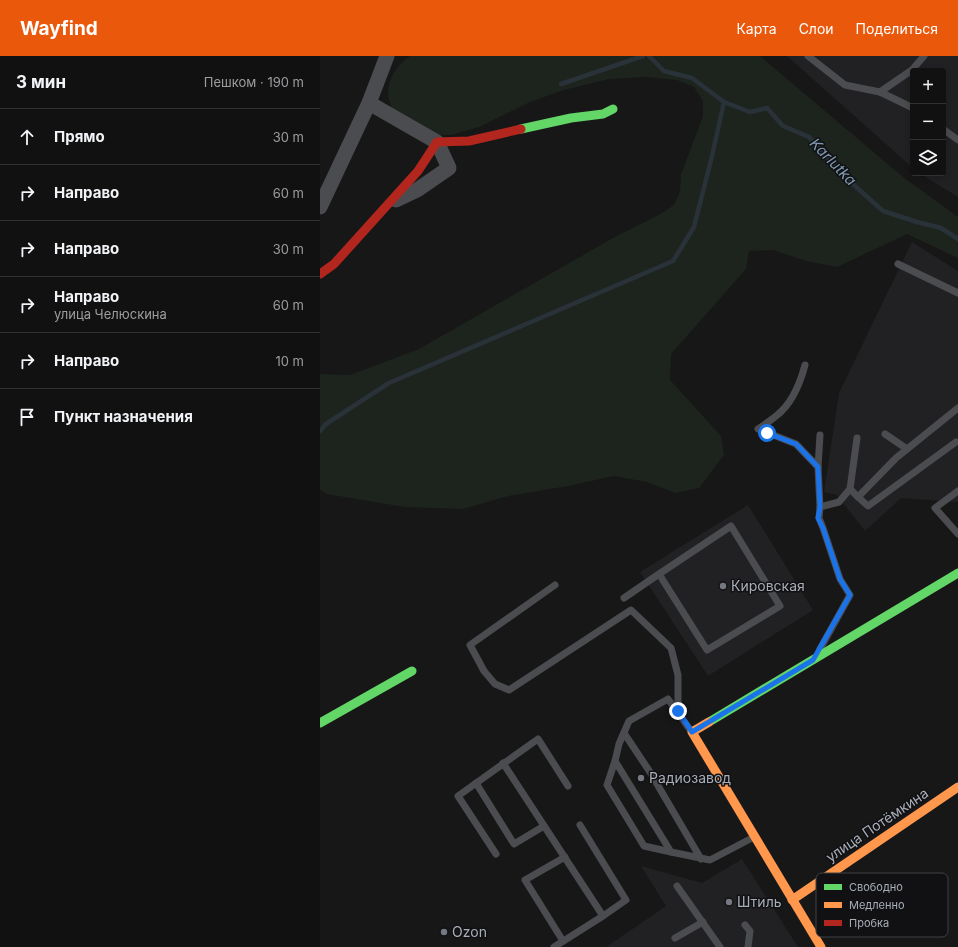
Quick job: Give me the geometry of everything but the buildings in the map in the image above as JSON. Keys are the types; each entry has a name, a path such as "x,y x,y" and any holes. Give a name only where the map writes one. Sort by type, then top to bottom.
{"street":[{"path":"320,208 369,103 387,56"},
{"path":"369,103 437,142 469,141 571,118 603,114 613,110"},
{"path":"385,206 416,190 449,168 437,142"},
{"path":"320,274 334,264 418,171 437,142"},
{"path":"821,947 692,732 957,574"},
{"path":"320,724 412,671"},
{"name":"улица Потёмкина","path":"832,873 958,787"},
{"name":"улица Потёмкина","path":"792,900 816,884"}],"lane":[{"path":"808,56 845,85 880,92 910,107"},
{"path":"880,92 912,70 924,56"},
{"path":"946,131 958,140"},
{"path":"898,264 958,293"},
{"path":"805,365 800,383 790,400 777,415 758,429 796,444 818,467"},
{"path":"858,497 896,458 958,408"},
{"path":"885,434 907,449"},
{"path":"813,660 850,595 840,579 823,528 818,518 820,507 818,467 820,435"},
{"path":"820,507 839,502 850,489 857,438"},
{"path":"850,489 868,506 956,442"},
{"path":"958,491 935,508 958,534"},
{"path":"624,598 659,574 732,526 780,606 707,650 659,574"},
{"path":"957,574 958,565"},
{"path":"555,585 470,645 484,671 495,684 509,690 631,610 671,648 678,675 678,711"},
{"path":"692,732 668,699 629,721 619,744 607,785 644,846 710,860 754,837"},
{"path":"624,732 650,772 701,858"},
{"path":"496,854 458,796 538,739 568,786"},
{"path":"615,761 671,852"},
{"path":"503,763 603,916"},
{"path":"476,783 514,844 544,826"},
{"path":"554,947 626,900 580,825"},
{"path":"563,941 525,880 565,857"},
{"path":"677,886 720,947"},
{"path":"675,938 703,922"},
{"path":"745,925 750,931 748,947"}],"shaded area":[{"path":"410,56 760,56 903,177 958,217 958,258 907,234 837,267 806,261 773,250 749,251 746,269 671,354 670,380 721,436 724,455 699,488 675,493 647,482 614,476 568,486 508,496 463,509 405,507 327,494 320,490 320,374 350,375 419,349 613,238 659,215 674,205 680,192 681,175 703,116 703,101 694,87 677,80 647,77 609,79 564,90 530,102 479,127 451,135 427,135 394,113 389,99 388,88 394,72 401,63"},
{"path":"787,56 958,56 958,197 924,176 946,176 946,68 910,68 910,165"},
{"path":"912,242 958,271 958,502 901,498 865,531 837,495 824,492 839,393"},
{"path":"748,505 813,610 708,676 640,572"},
{"path":"742,859 798,947 606,947 666,906 641,866 702,883"}],"waterway":[{"path":"561,84 643,56"},
{"name":"Karlutka","path":"649,56 664,71 692,78 724,102 750,112 767,108 783,126 809,137 845,177 883,211 941,228 958,239"},
{"path":"320,431 326,424 389,383 673,261 694,227 724,102"}],"traffic: fast":[{"path":"521,129 571,118 603,114 613,109"},
{"path":"709,722 958,573"},
{"path":"320,723 412,671"}],"traffic: slow":[{"path":"709,722 692,732 821,947"},
{"path":"832,873 958,787"},
{"path":"792,900 816,884"}],"traffic: jam":[{"path":"320,274 334,264 418,171 437,142 469,141 521,129"}],"place":[{"name":"Кировская","path":"723,586"},
{"name":"Радиозавод","path":"641,778"},
{"name":"Штиль","path":"729,902"},
{"name":"Ozon","path":"444,932"}],"route":[{"path":"678,711 692,732 813,660 850,595 840,579 823,528 818,518 820,507 818,467 796,444 767,433"}]}
